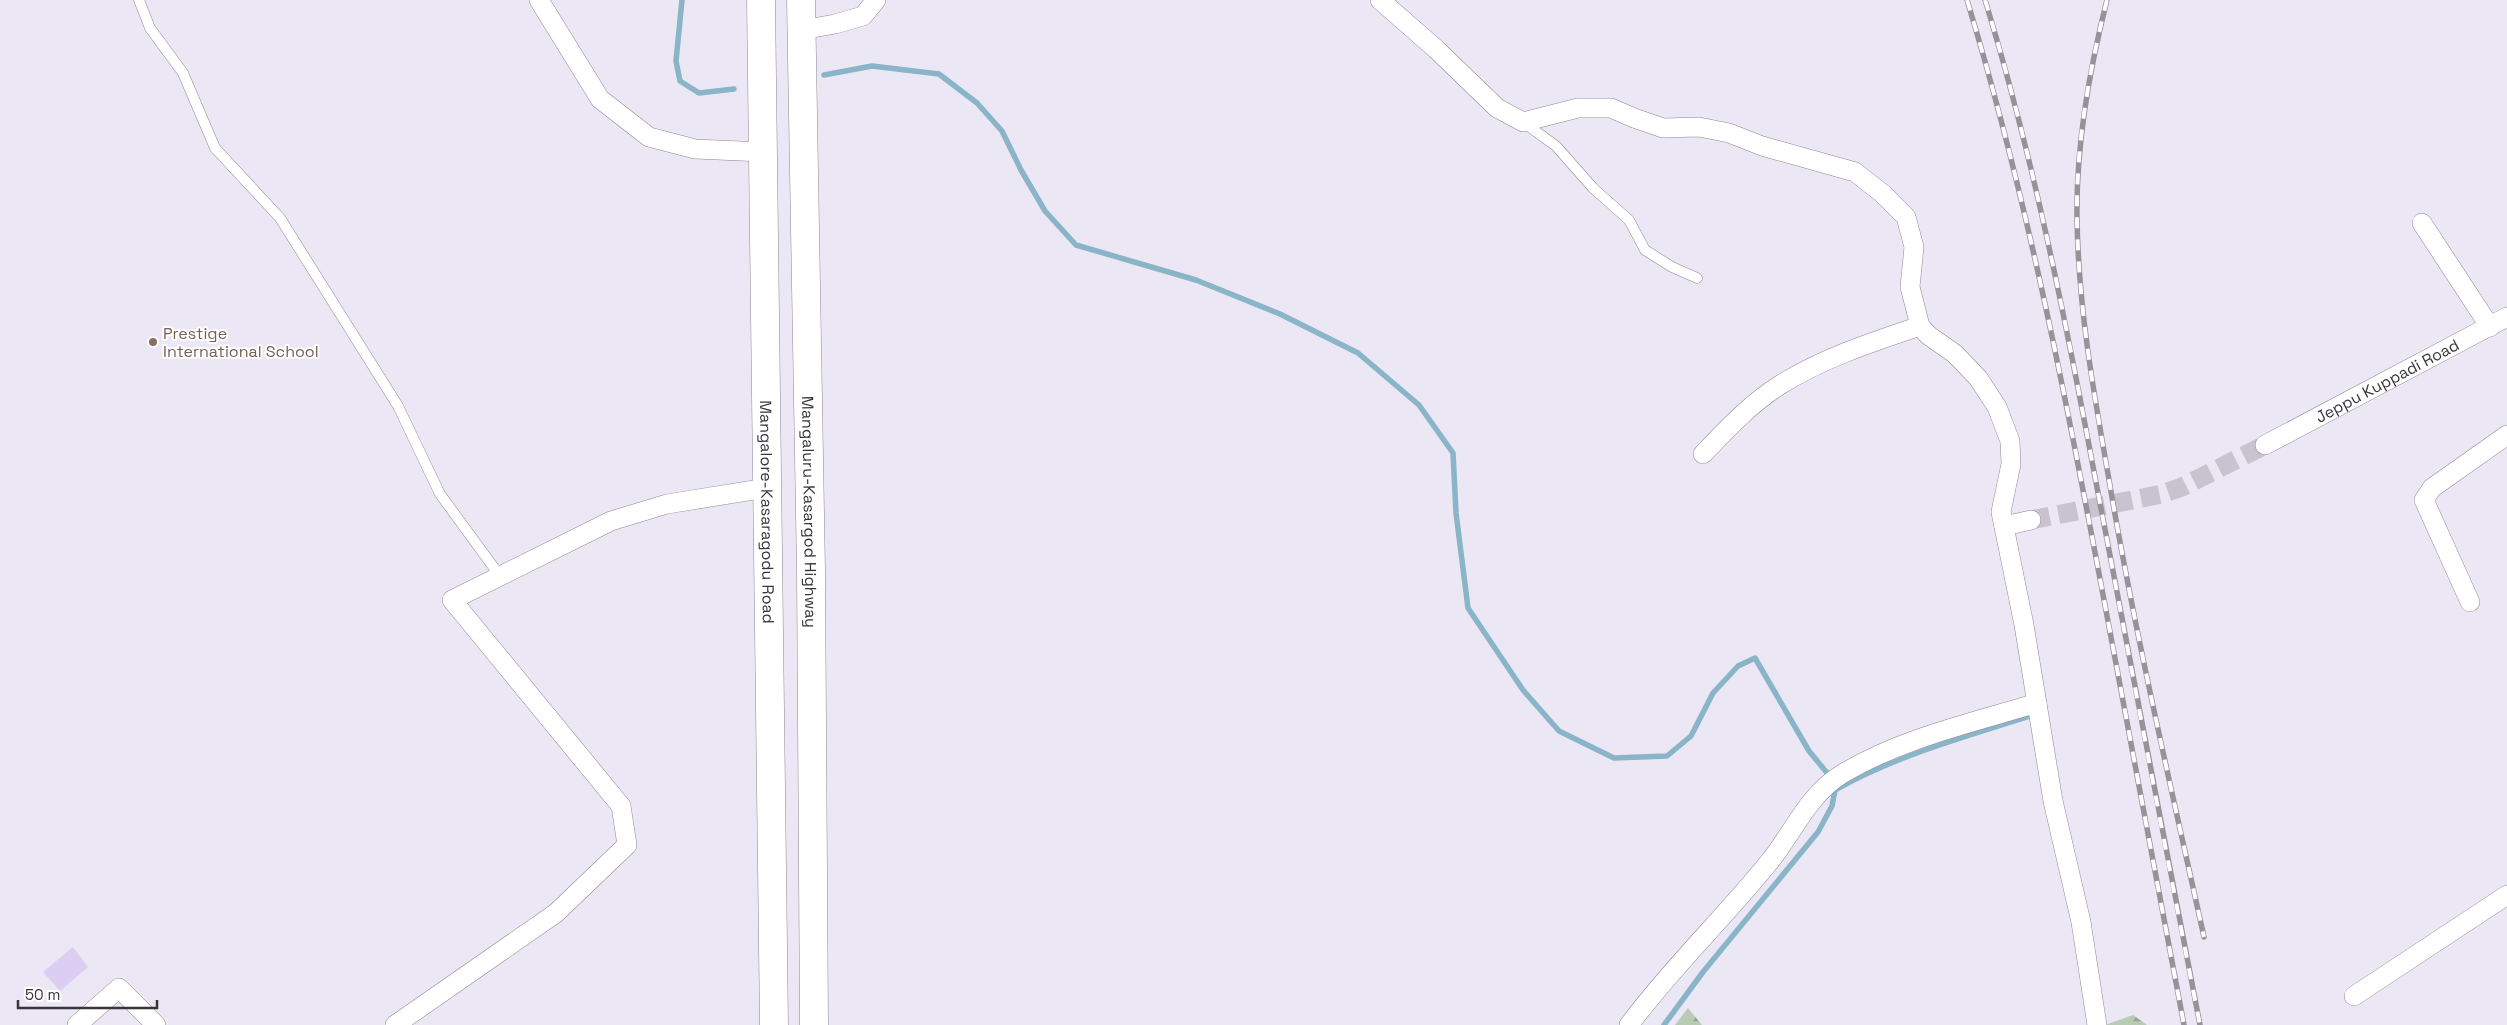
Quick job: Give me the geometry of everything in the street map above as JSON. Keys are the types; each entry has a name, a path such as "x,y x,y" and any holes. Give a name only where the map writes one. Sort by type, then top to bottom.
{"highway":[{"name":"Mangalore-Kasaragodu Road","path":"761,0 774,1025"},
{"name":"Mangaluru-Kasargod Highway","path":"801,0 812,571 814,1025"}],"street":[{"path":"539,0 600,99 649,137 695,149 763,152"},
{"path":"802,30 835,24 863,16 876,0"},
{"path":"1380,0 1436,49 1497,108 1523,122 1578,108 1611,108 1663,128 1699,127 1729,133 1762,146 1855,172 1883,194 1906,217 1914,247 1910,287 1920,326 1928,335 1955,354 1978,378 1997,407 2010,441 2010,464 2001,512 2037,703 2053,801 2081,922 2097,1025"},
{"path":"2422,223 2490,327"},
{"name":"Jeppu Kuppadi Road","path":"2265,445 2507,317"},
{"path":"1703,454 1737,419 1778,386 1823,361 1920,326"},
{"path":"2470,602 2424,500 2432,488 2507,435"},
{"path":"395,1025 556,913 627,845 620,806 452,600 611,521 666,504 767,488"},
{"path":"2004,526 2031,520"},
{"path":"1629,1025 1771,860 1813,798 1824,787 1842,774 1909,741 2037,703"},
{"path":"2354,996 2507,895"},
{"path":"77,1025 119,988 156,1025"}],"lane":[{"path":"139,0 150,28 183,73 215,148 280,218 398,406 440,494 500,576"},
{"path":"1523,122 1556,146 1593,188 1629,220 1645,250 1672,267 1697,278"}],"green space":[{"path":"1688,1008 1702,1025 1675,1025"},
{"path":"2133,1015 2147,1025 2105,1025"}],"building":[{"path":"73,947 88,967 60,991 43,972"}],"waterway":[{"path":"682,0 676,61 680,81 699,93 734,89"},
{"path":"824,75 872,66 939,74 977,103 1002,131 1021,170 1045,211 1076,245 1196,280 1280,314 1358,353 1419,405 1453,453 1456,513 1468,608 1523,690 1559,731 1614,758 1667,756 1691,736 1713,693 1738,666 1755,658 1809,751 1828,774 1835,790 1832,806 1818,832 1703,972 1664,1025"},
{"path":"1835,790 1905,757 2027,717"}],"tunnel":[{"path":"2031,520 2162,494 2182,487 2265,445"}],"railway":[{"path":"1967,0 1989,74 2027,223 2060,373 2184,1025"},
{"path":"1985,0 2033,177 2060,297 2200,1025"},
{"path":"2107,0 2089,81 2081,135 2077,217 2083,314 2097,410 2129,590 2204,937"}],"place":[{"name":"Prestige International School","path":"153,342"}]}
